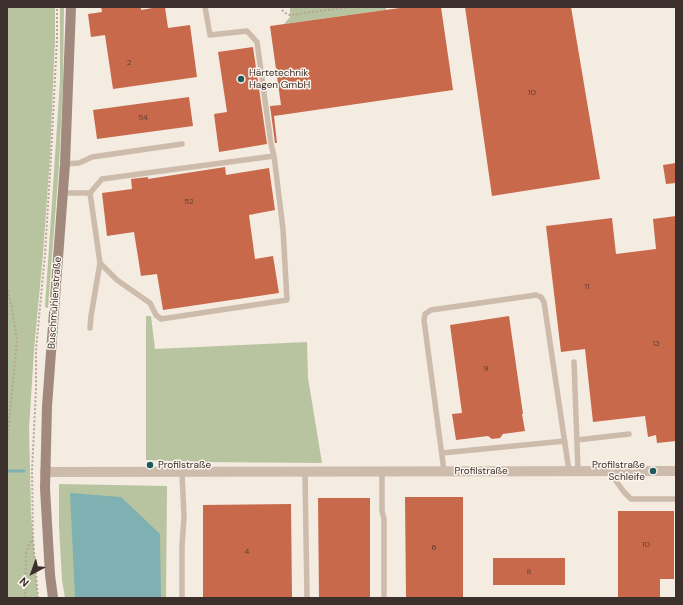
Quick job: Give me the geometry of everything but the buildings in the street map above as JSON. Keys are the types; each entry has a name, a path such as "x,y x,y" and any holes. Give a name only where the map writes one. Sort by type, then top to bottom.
{"street":[{"name":"Buschmühlenstraße","path":"53,598 50,574 45,472 47,418 65,164 71,7"},
{"name":"Profilstraße","path":"45,472 676,471"}],"lane":[{"path":"100,263 117,280 150,303 156,315 161,319 287,300 283,229 257,42 247,31 210,35 205,7"},
{"path":"65,164 79,163 92,156 182,144"},
{"path":"90,328 100,263 90,193 102,179 274,156"},
{"path":"63,192 90,193"},
{"path":"444,471 424,320 425,314 431,310 536,295 541,297 544,302 565,441 574,471"},
{"path":"574,362 577,440 574,471"},
{"path":"577,440 629,434"},
{"path":"442,453 565,441"},
{"path":"613,471 616,481 631,499 676,498"},
{"path":"182,472 184,517 182,546 182,598"},
{"path":"306,472 307,598"},
{"path":"382,472 382,511 384,519 384,598"}],"path":[{"path":"38,598 33,539 32,470 37,389 36,350 45,254 51,156 57,39 57,7"},
{"path":"282,10 290,15 350,7"},
{"path":"7,286 17,340 7,442"},
{"path":"25,598 26,555 28,546 33,539"}],"green space":[{"path":"7,7 55,7 50,156 29,429 31,513 38,598 7,598 7,472 13,471 7,471"},
{"path":"60,7 64,7 63,83 59,166 48,308 45,307 60,81"},
{"path":"386,7 386,10 284,24 290,17 290,8"},
{"path":"146,316 151,316 155,349 307,342 308,378 322,463 146,460"},
{"path":"59,484 167,486 166,598 65,598 62,580 59,526"}],"water":[{"path":"70,493 121,497 160,534 160,598 75,598"}],"waterway":[{"path":"7,471 24,471"}],"place":[{"name":"Härtetechnik Hagen GmbH","path":"241,79"},
{"name":"Profilstraße","path":"150,465"},
{"name":"Profilstraße Schleife","path":"653,471"}]}
